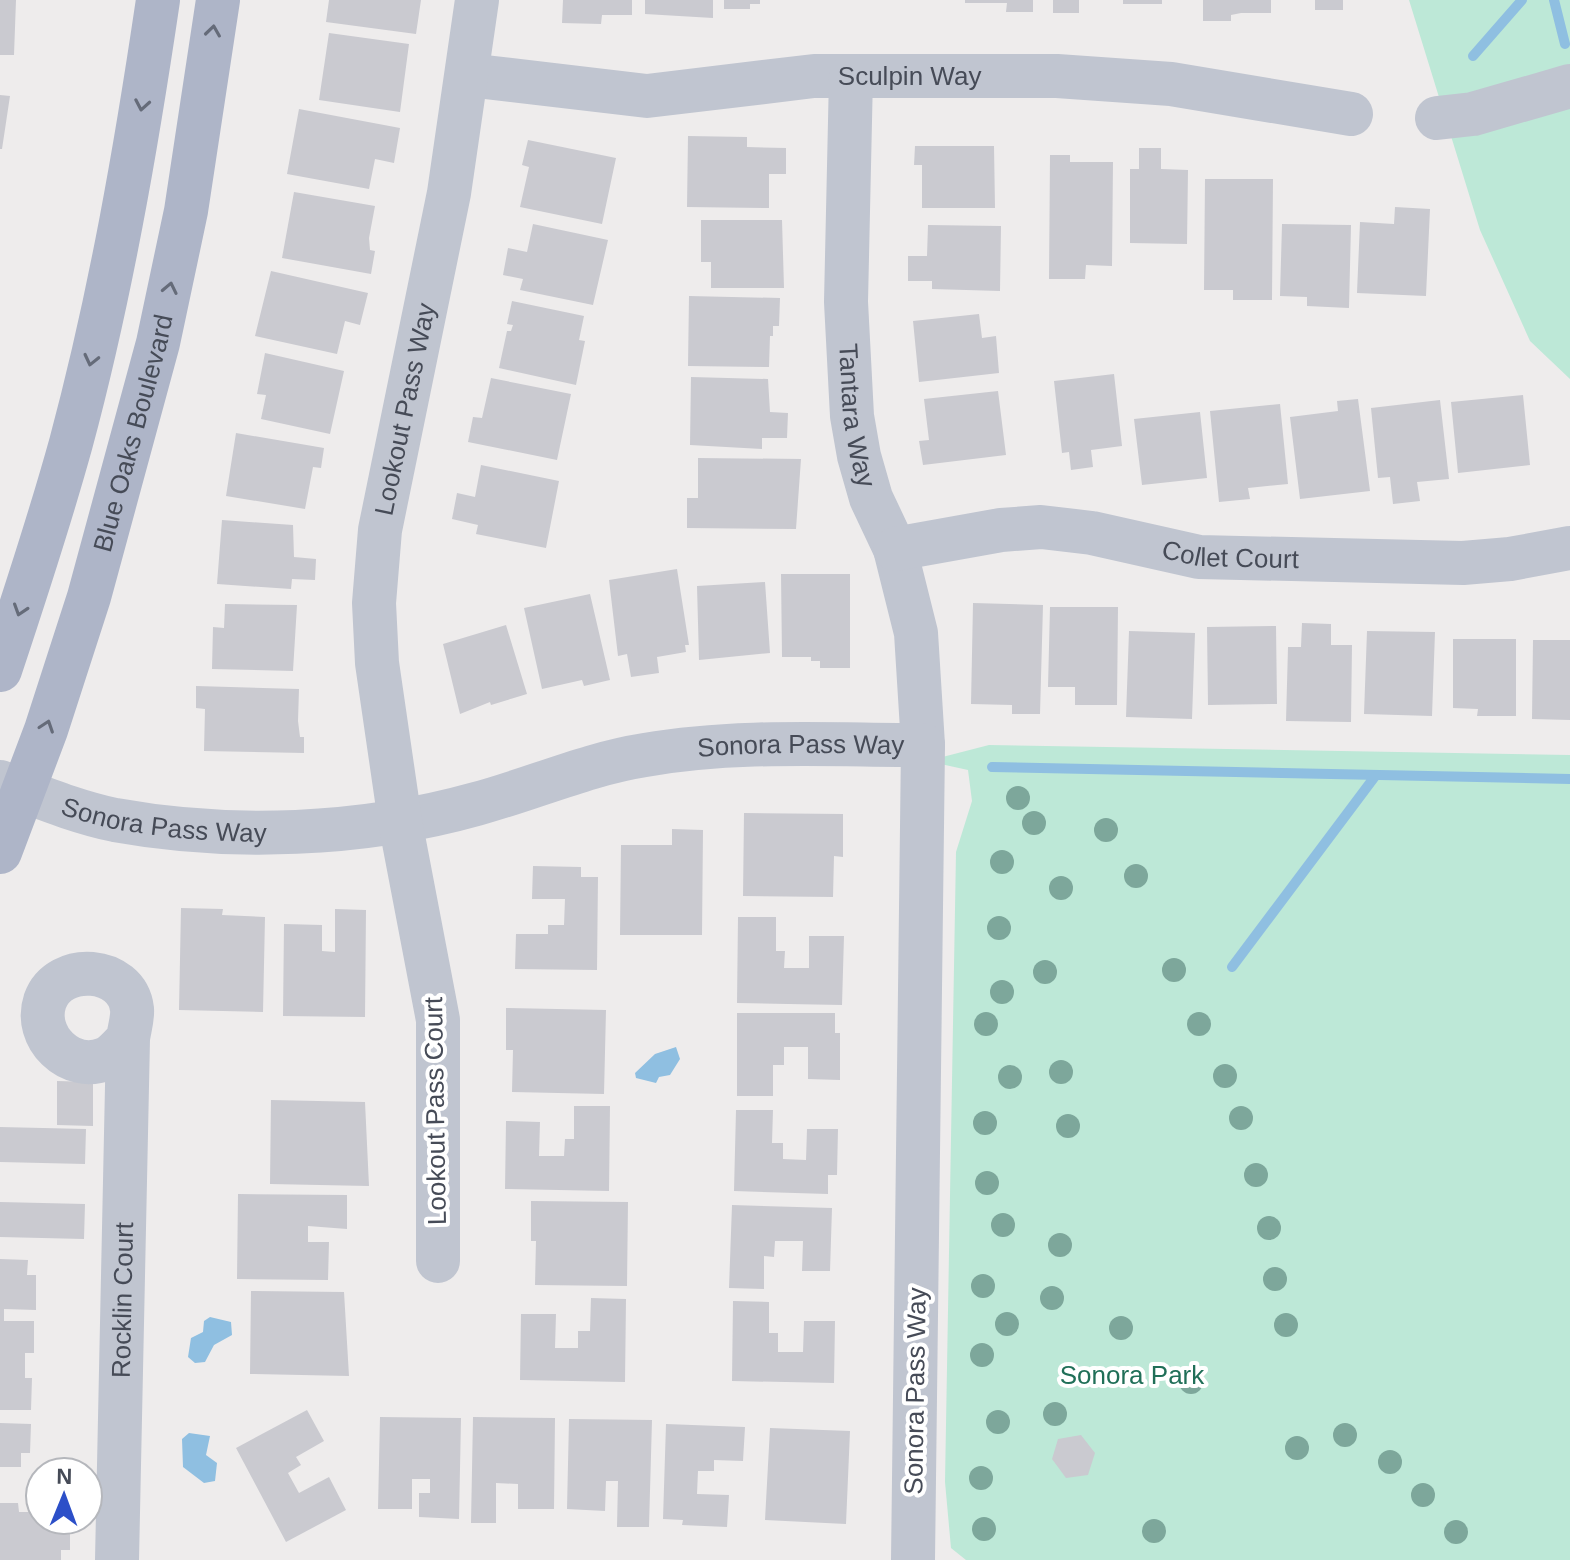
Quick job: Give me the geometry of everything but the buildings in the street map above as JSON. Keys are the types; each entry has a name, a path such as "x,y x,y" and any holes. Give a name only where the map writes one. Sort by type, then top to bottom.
{"main road":[{"path":"0,670 71,442 98,329 125,200 158,0"},
{"name":"Blue Oaks Boulevard","path":"0,852 12,786 89,597 158,343 186,211 218,0"}],"street":[{"name":"Lookout Pass Way","path":"400,821 377,663 374,603 380,530 449,193 477,0"},
{"name":"Sculpin Way","path":"468,75 647,96 781,79 851,76 1116,79 1351,114"},
{"name":"Tantara Way","path":"851,76 846,302 852,416 871,498 895,549 916,633 923,745"},
{"path":"1437,118 1473,114 1570,86"},
{"name":"Collet Court","path":"895,549 1001,530 1041,527 1092,533 1199,557 1463,563 1510,559 1570,548"},
{"name":"Sonora Pass Way","path":"12,786 113,819 206,830 312,829 400,821 478,804 591,768 672,750 751,744 923,745 913,1560"},
{"name":"Lookout Pass Court","path":"400,821 438,1020 438,1261"},
{"name":"Rocklin Court","path":"117,1560 128,1039"}],"green space":[{"path":"1409,0 1570,0 1570,379 1530,341 1480,230"},
{"name":"Sonora Park","path":"989,745 1570,755 1570,1560 966,1560 951,1548 945,1482 956,852 972,801 968,770 927,761"}],"water":[{"path":"676,1047 680,1059 670,1075 659,1077 656,1083 636,1078 635,1073 655,1054"},
{"path":"210,1317 231,1322 232,1335 214,1345 205,1362 195,1363 188,1357 191,1338 203,1332 204,1321"},
{"path":"189,1433 210,1436 206,1455 217,1463 215,1481 204,1483 183,1467 182,1439"}],"waterway":[{"path":"1473,56 1522,0"},
{"path":"1554,0 1565,44"},
{"path":"992,767 1570,779"},
{"path":"1232,967 1376,775"}]}
